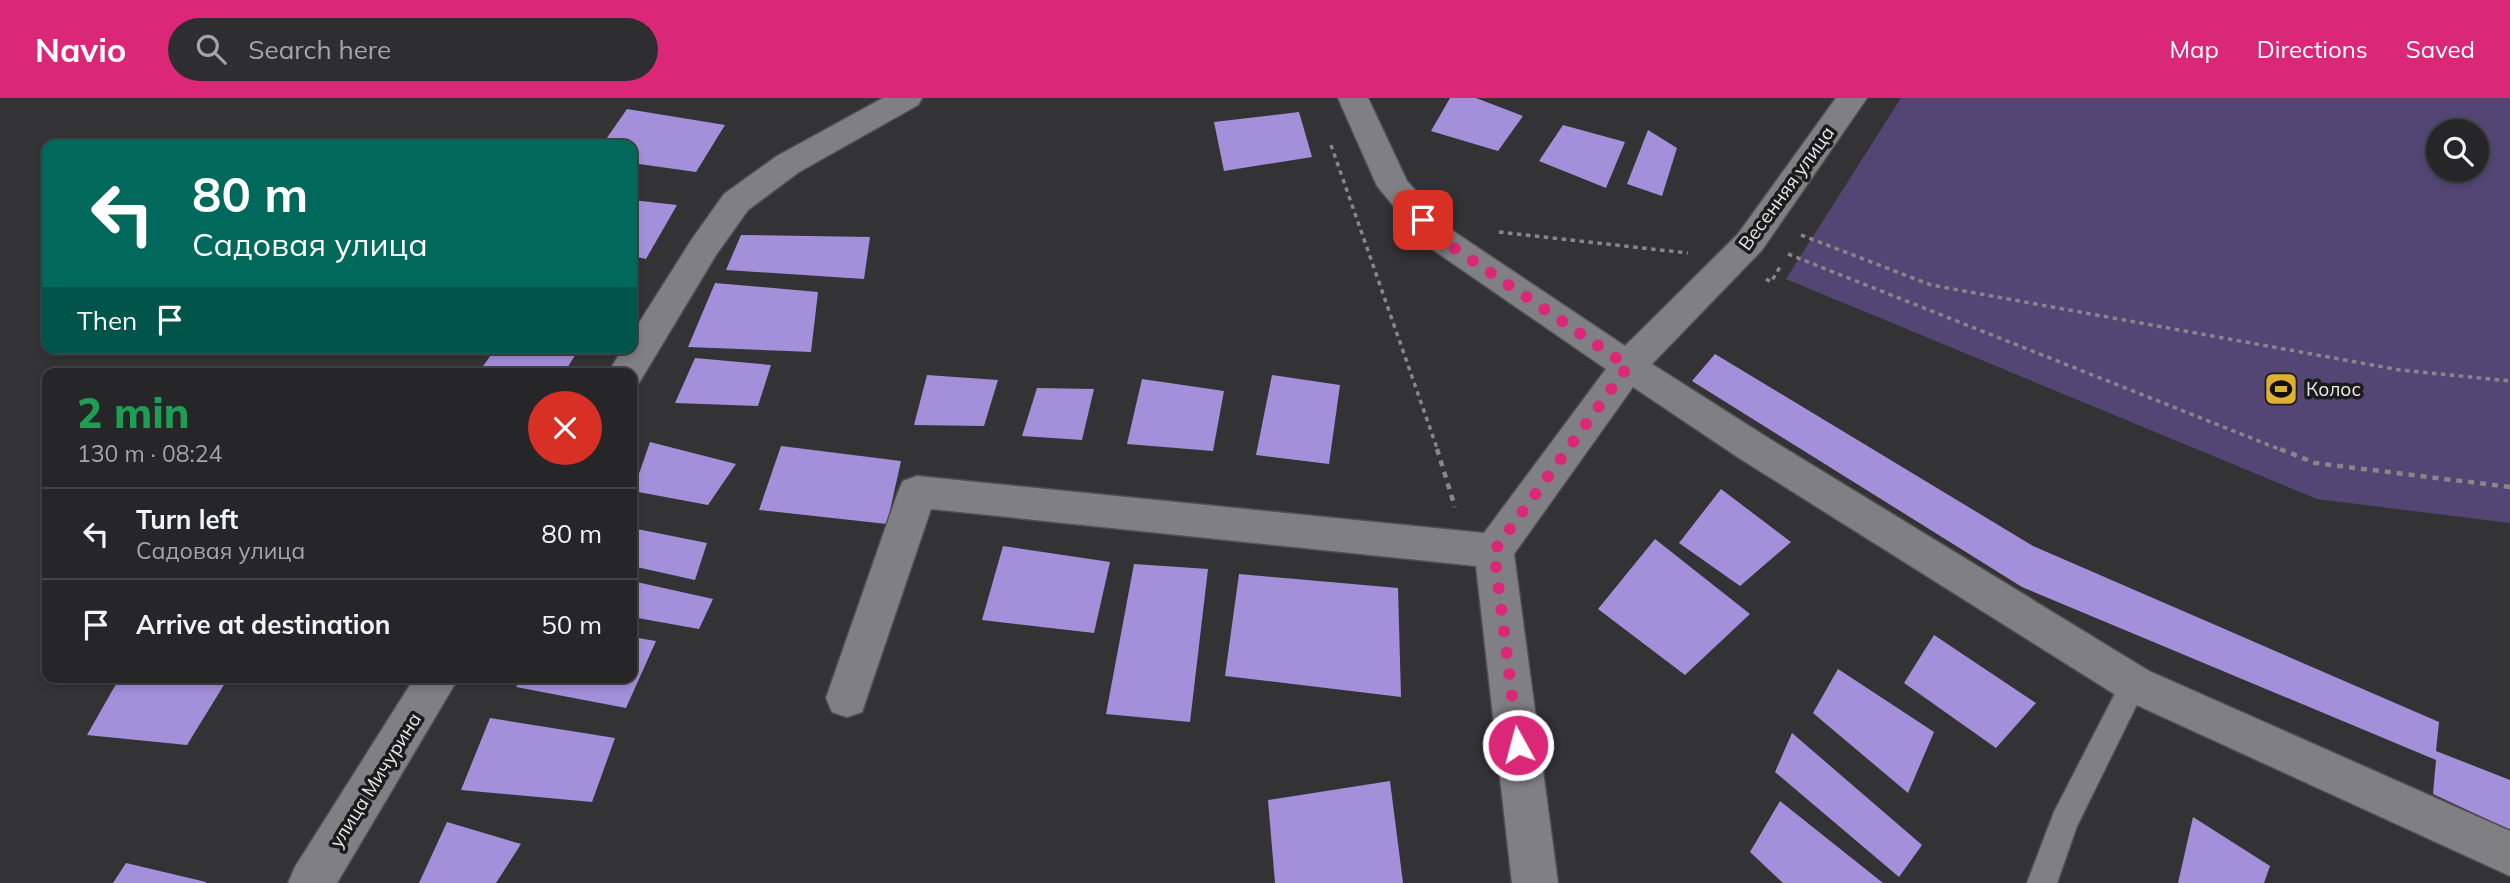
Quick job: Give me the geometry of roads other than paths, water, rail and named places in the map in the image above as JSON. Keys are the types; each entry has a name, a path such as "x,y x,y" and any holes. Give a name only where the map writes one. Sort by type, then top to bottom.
{"street":[{"path":"629,368 704,247 736,202 788,164 907,98"},
{"path":"1353,98 1393,186 1438,237 1628,366 1752,447 2134,684 2510,854"},
{"name":"Весенняя улица","path":"1478,549 1628,366 1750,242 1852,98"},
{"path":"847,698 917,492 1478,549 1535,883"},
{"name":"улица Мичурина","path":"312,883 434,683"}],"lane":[{"path":"2042,883 2064,822 2134,684"}],"place":[{"name":"Колос","path":"2281,389"}]}
